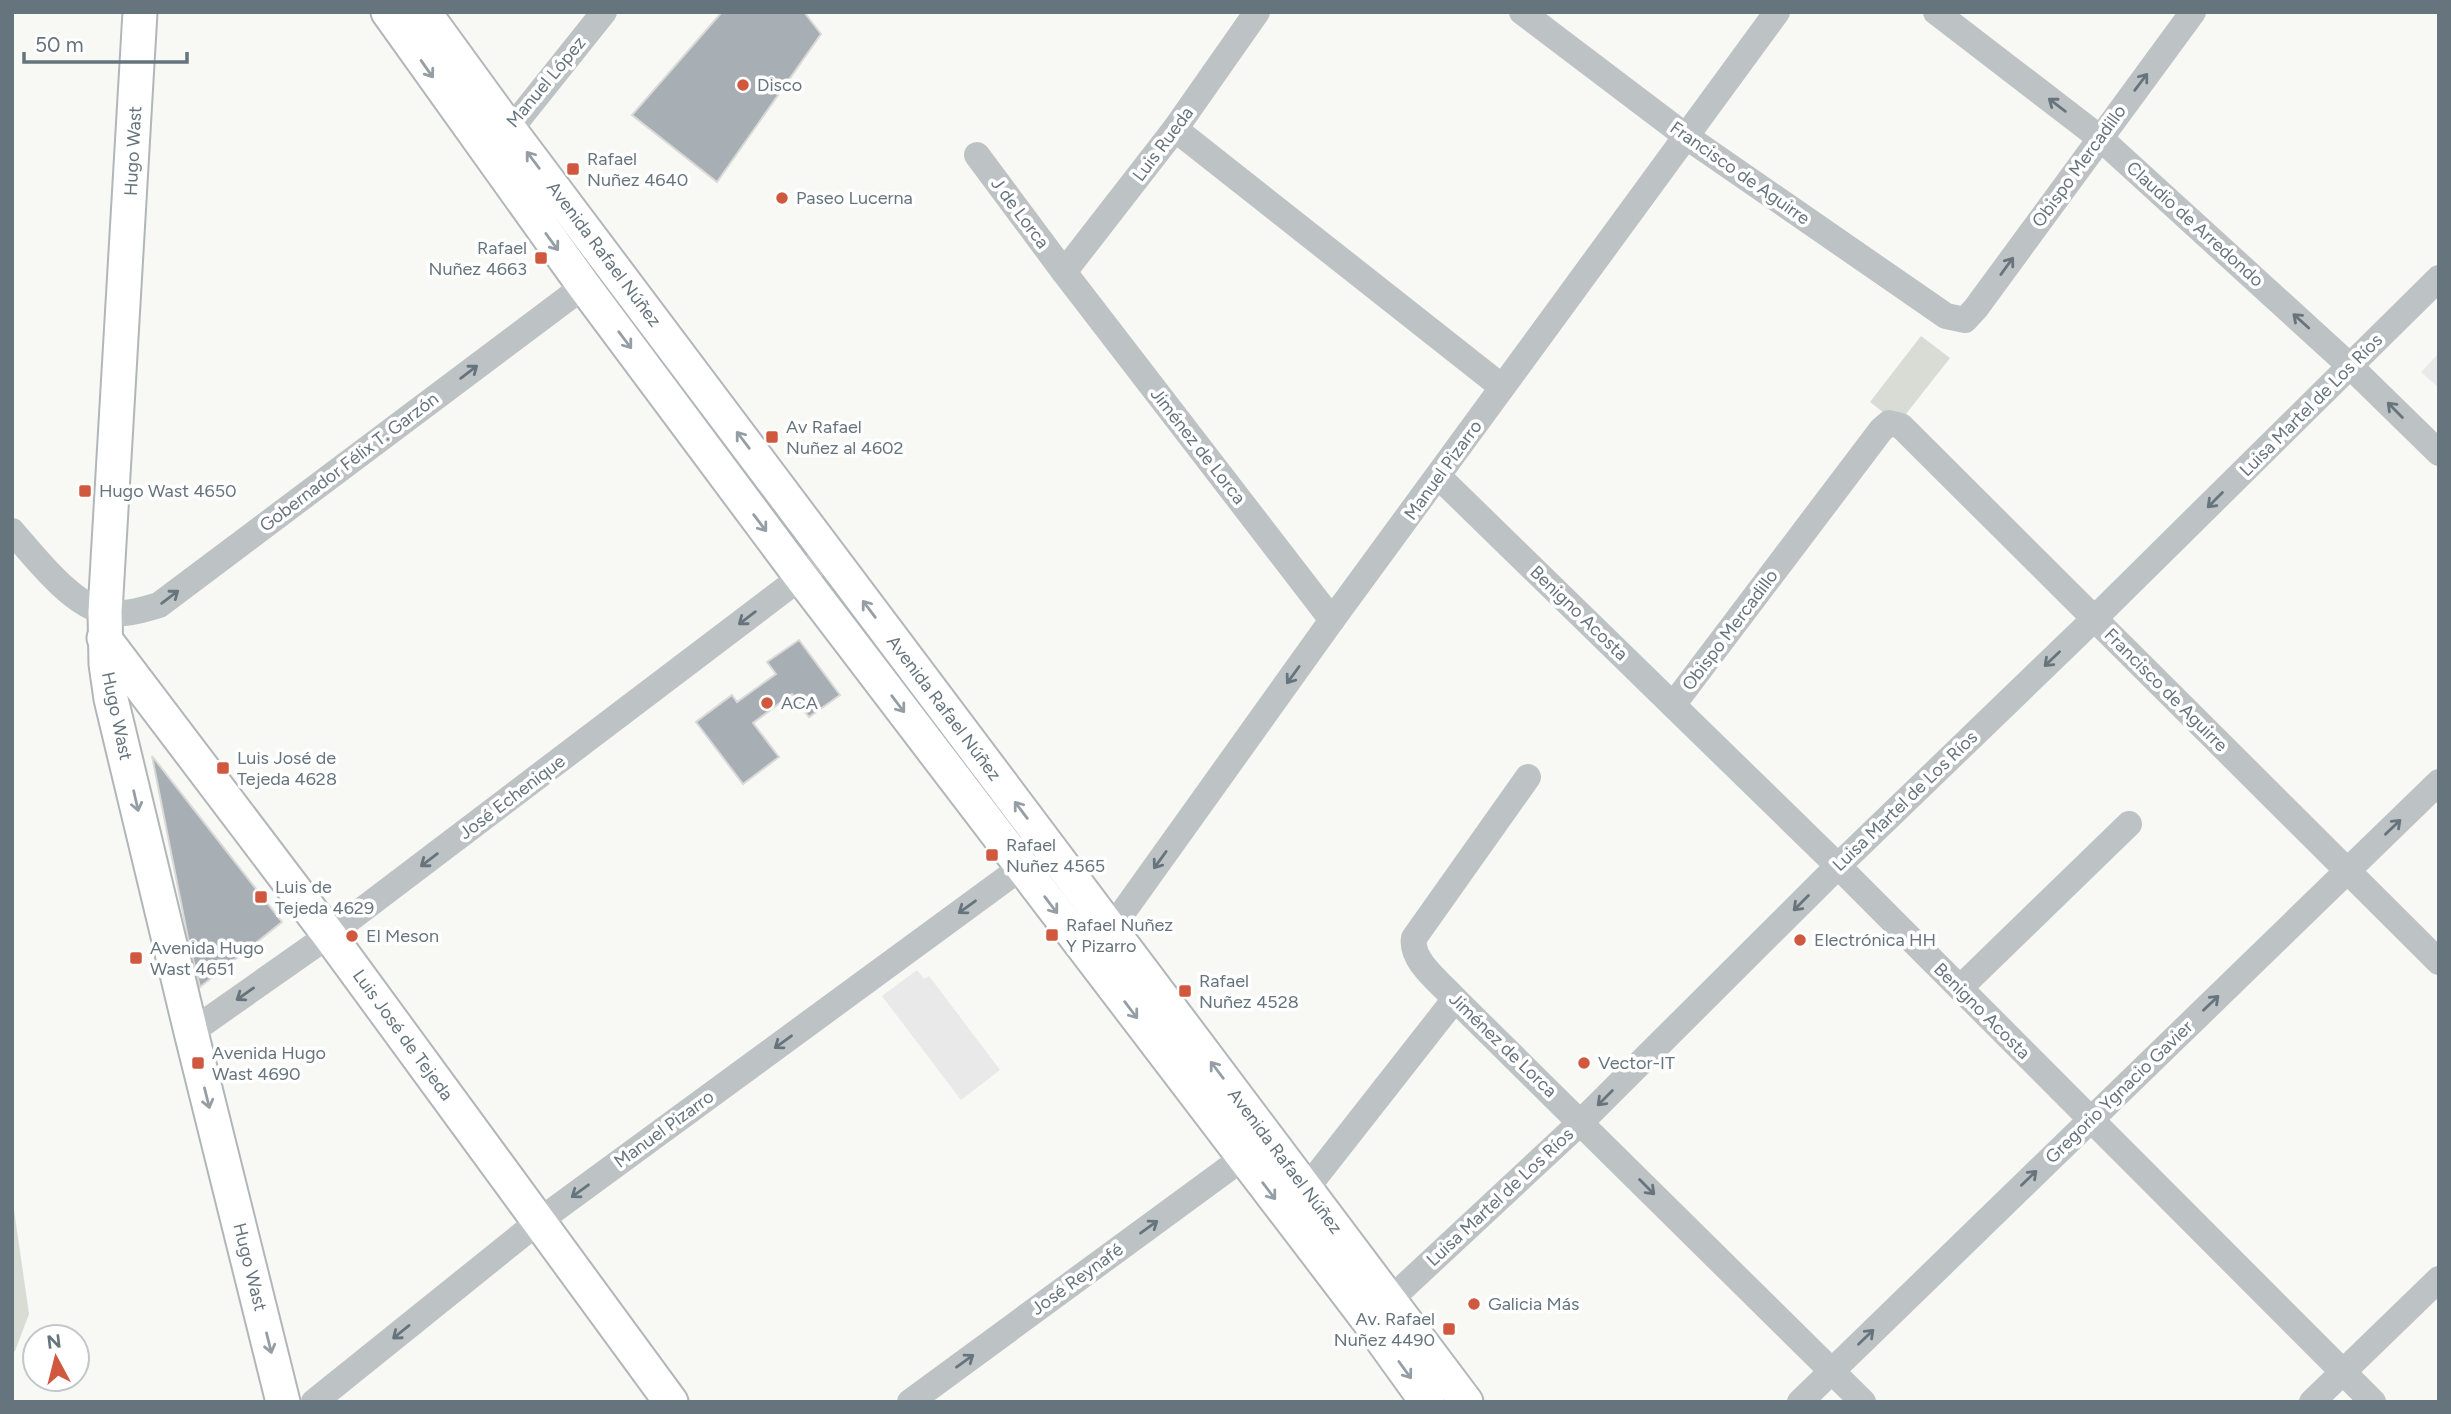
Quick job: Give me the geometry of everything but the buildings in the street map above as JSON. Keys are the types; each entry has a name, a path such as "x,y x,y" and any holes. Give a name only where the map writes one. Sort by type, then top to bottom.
{"main road":[{"name":"Hugo Wast","path":"140,12 105,625 111,699 284,1402"},
{"name":"Avenida Rafael Núñez","path":"388,12 496,138 828,554 1306,1189 1380,1310 1427,1402"},
{"name":"Avenida Rafael Núñez","path":"424,12 584,286 801,577 1244,1157 1466,1402"},
{"name":"Luis José de Tejeda","path":"105,625 671,1402"}],"street":[{"name":"Manuel López","path":"496,138 521,116 604,12"},
{"name":"Luis Rueda","path":"1064,272 1175,129 1257,12"},
{"name":"Francisco de Aguirre","path":"1522,12 1686,137 1946,316 1965,320"},
{"name":"Manuel Pizarro","path":"1111,929 1332,620 1777,12"},
{"name":"Claudio de Arredondo","path":"1936,12 2100,138 2351,367 2439,453"},
{"name":"Obispo Mercadillo","path":"1965,320 2193,12"},
{"path":"1175,129 1502,387"},
{"name":"J de Lorca","path":"977,155 1064,272"},
{"name":"Jiménez de Lorca","path":"1064,272 1332,620"},
{"name":"Luisa Martel de Los Ríos","path":"1380,1310 1581,1122 1838,866 2095,618 2439,278"},
{"name":"Gobernador Félix T. Garzón","path":"105,625 159,605 584,286"},
{"name":"Francisco de Aguirre","path":"1889,423 1901,426 2439,962"},
{"name":"Obispo Mercadillo","path":"1673,705 1889,423"},
{"name":"Benigno Acosta","path":"1438,476 1838,866 2373,1402"},
{"name":"Luis José de Tejeda","path":"12,531 46,570 105,625"},
{"name":"José Echenique","path":"191,1032 330,935 828,554"},
{"name":"Jiménez de Lorca","path":"1528,777 1414,938 1413,946 1419,959 1455,999 1863,1402"},
{"name":"Gregorio Ygnacio Gavier","path":"1800,1402 2439,782"},
{"path":"1960,988 2129,824"},
{"name":"Manuel Pizarro","path":"314,1402 539,1221 1021,867"},
{"path":"1306,1189 1455,999"},
{"name":"José Reynafé","path":"910,1402 1244,1157"},
{"path":"2312,1402 2439,1279"}],"shaded area":[{"path":"1921,336 1950,358 1898,424 1870,402"},
{"path":"2439,353 2439,388 2421,372"},
{"path":"917,970 924,979 929,976 1000,1070 961,1100 882,996"},
{"path":"12,1196 29,1314 26,1323 21,1323 21,1335 15,1351 12,1351"}],"place":[{"name":"Disco","path":"743,85"},
{"name":"Rafael Nuñez 4640","path":"573,169"},
{"name":"Paseo Lucerna","path":"782,198"},
{"name":"Rafael Nuñez 4663","path":"541,258"},
{"name":"Av Rafael Nuñez al 4602","path":"772,437"},
{"name":"Hugo Wast 4650","path":"85,491"},
{"name":"ACA","path":"767,703"},
{"name":"Luis José de Tejeda 4628","path":"223,768"},
{"name":"Rafael Nuñez 4565","path":"992,855"},
{"name":"Luis de Tejeda 4629","path":"261,897"},
{"name":"Rafael Nuñez Y Pizarro","path":"1052,935"},
{"name":"El Meson","path":"352,936"},
{"name":"Electrónica HH","path":"1800,940"},
{"name":"Avenida Hugo Wast 4651","path":"136,958"},
{"name":"Rafael Nuñez 4528","path":"1185,991"},
{"name":"Avenida Hugo Wast 4690","path":"198,1063"},
{"name":"Vector-IT","path":"1584,1063"},
{"name":"Galicia Más","path":"1474,1304"},
{"name":"Av. Rafael Nuñez 4490","path":"1449,1329"}]}
